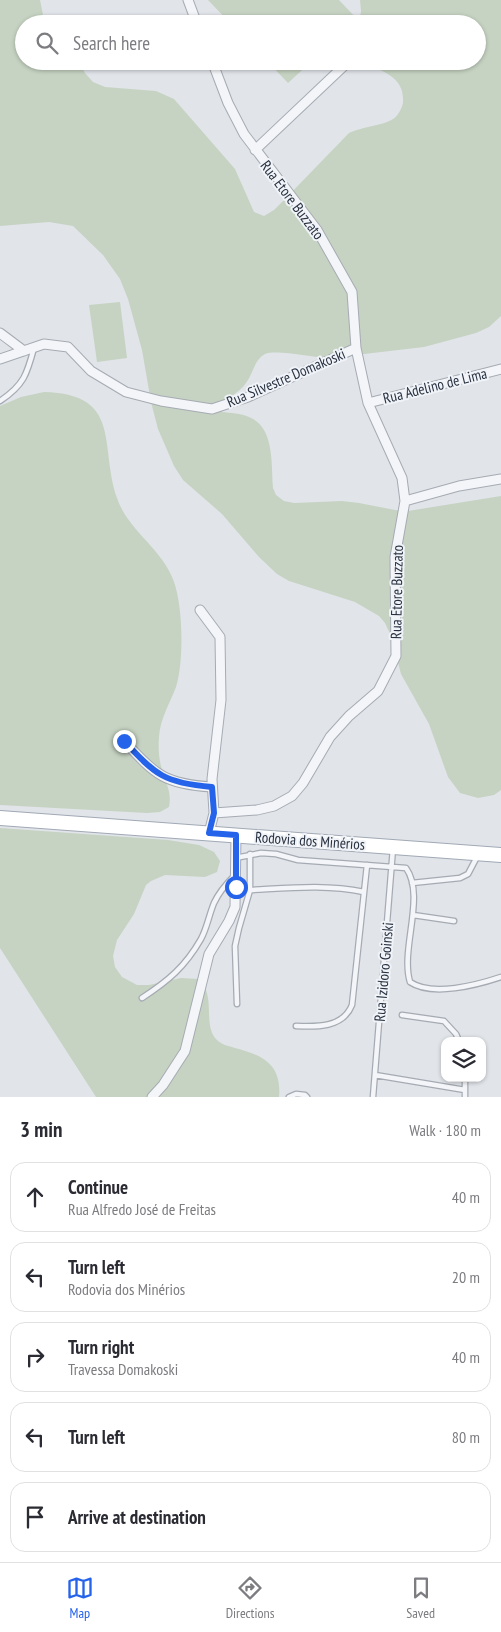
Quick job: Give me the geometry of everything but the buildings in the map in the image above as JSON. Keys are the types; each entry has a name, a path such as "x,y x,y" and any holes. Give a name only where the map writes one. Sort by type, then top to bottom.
{"main road":[{"name":"Rodovia dos Minérios","path":"0,818 501,855"}],"street":[{"path":"188,0 194,15"},
{"name":"Rua Etore Buzzato","path":"214,813 257,810 274,806 292,796 303,783 330,737 349,716 378,691 396,656 395,557 405,501 402,478 368,403 356,348 352,292 317,230 244,134 228,103 215,70"},
{"path":"255,150 340,70"},
{"path":"0,333 24,351"},
{"name":"Rua Silvestre Domakoski","path":"0,359 44,344 68,347 92,370 126,392 161,401 212,409 248,397 356,348"},
{"name":"Rua Adelino de Lima","path":"368,403 501,369"},
{"path":"405,501 459,486 501,479"},
{"path":"200,610 220,637 221,700 213,770 214,813 209,833"},
{"path":"124,741 161,776 188,785 212,787"},
{"path":"152,1097 163,1085 185,1051 209,954 229,922 235,908 236,835"}],"lane":[{"path":"0,401 12,393 24,379 34,348"},
{"name":"Rua Izidoro Goinski","path":"373,1097 393,867 393,847"},
{"path":"412,883 460,878 468,874 478,853"},
{"path":"235,858 250,854 276,854 298,860 406,868 412,883 413,915 406,965 410,982 417,987 467,987 501,977"},
{"path":"236,1004 235,946 238,928 250,890 250,854"},
{"path":"296,1026 315,1027 333,1023 350,1012 367,866"},
{"path":"142,998 179,970 201,938 215,902 226,884 236,874"},
{"path":"250,890 324,887 345,888 364,892"},
{"path":"413,915 454,921"},
{"path":"402,1015 444,1021 457,1037"},
{"path":"375,1075 465,1090"},
{"path":"465,1097 466,1082"},
{"path":"288,1097 296,1094 307,1097"}],"green space":[{"path":"0,0 40,0 43,15 15,15 15,70 83,70 93,82 105,87 156,91 174,99 235,169 254,212 264,216 274,210 349,133 395,118 403,103 403,94 397,81 381,70 486,70 486,15 360,15 360,0 501,0 501,316 489,327 476,333 424,347 330,358 278,353 265,354 258,360 243,386 234,395 219,404 222,412 246,416 257,422 263,429 270,448 273,488 276,495 284,501 294,503 342,501 408,511 501,496 501,790 494,795 478,798 460,793 448,777 429,724 401,674 391,636 385,623 379,616 355,602 289,581 277,574 259,557 222,514 183,480 174,466 158,429 151,402 142,350 128,299 120,279 103,255 73,226 49,222 0,226"},
{"path":"208,0 339,0 353,15 222,15"},
{"path":"276,70 302,70 288,83"},
{"path":"120,302 127,358 97,362 89,305"},
{"path":"44,392 69,395 86,402 97,413 103,426 112,479 122,510 162,560 174,582 181,620 181,649 179,676 160,730 160,762 170,802 169,807 160,812 147,813 0,805 0,406 21,397"},
{"path":"0,828 168,840 199,845 214,852 220,861 217,872 205,877 165,875 146,885 134,914 117,940 113,956 115,967 122,977 137,985 149,985 181,978 198,979 207,994 213,1035 221,1043 254,1054 268,1063 274,1069 277,1076 279,1097 96,1097 0,948"}],"route":[{"path":"124,741 161,776 188,785 212,787 214,813 209,833 236,835 236,887"}]}
